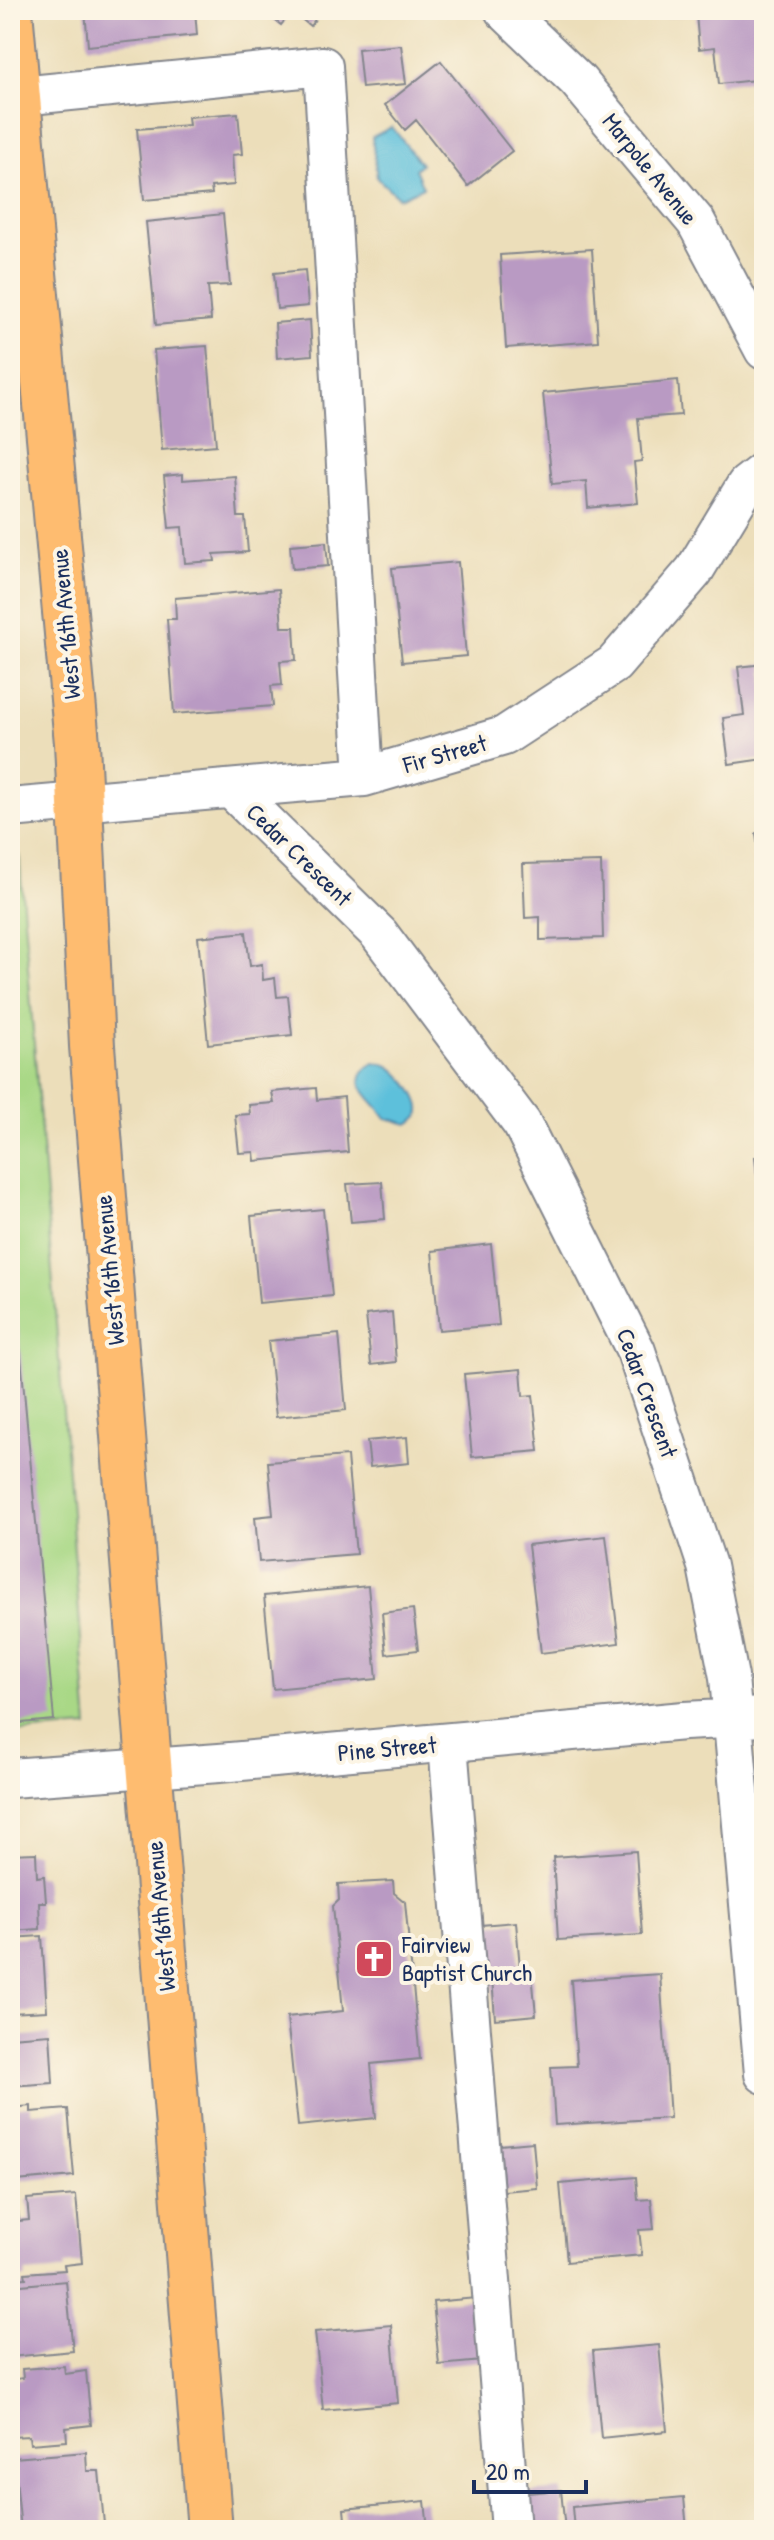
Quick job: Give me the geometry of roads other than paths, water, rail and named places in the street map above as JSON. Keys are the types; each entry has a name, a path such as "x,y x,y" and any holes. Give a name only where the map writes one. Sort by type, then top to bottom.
{"main road":[{"name":"West 16th Avenue","path":"10,11 14,96 77,743 92,1046 210,2530"}],"street":[{"name":"Marpole Avenue","path":"504,10 577,80 696,222 764,350"},
{"path":"14,96 323,66 364,777"},
{"name":"Fir Street","path":"10,808 364,777 504,736 614,664 694,571 746,485 764,471"},
{"name":"Cedar Crescent","path":"231,789 379,934 522,1124 636,1351 707,1566 729,1677 749,1718 764,2074"},
{"name":"Pine Street","path":"10,1778 749,1718"},
{"path":"448,1744 511,2530"}],"water":[{"path":"392,127 421,164 415,169 423,187 399,198 377,178 372,137"},
{"path":"374,1063 392,1068 411,1088 420,1111 415,1120 408,1124 386,1118 364,1090 361,1077"}],"place":[{"name":"Fairview Baptist Church","path":"374,1959"}]}
